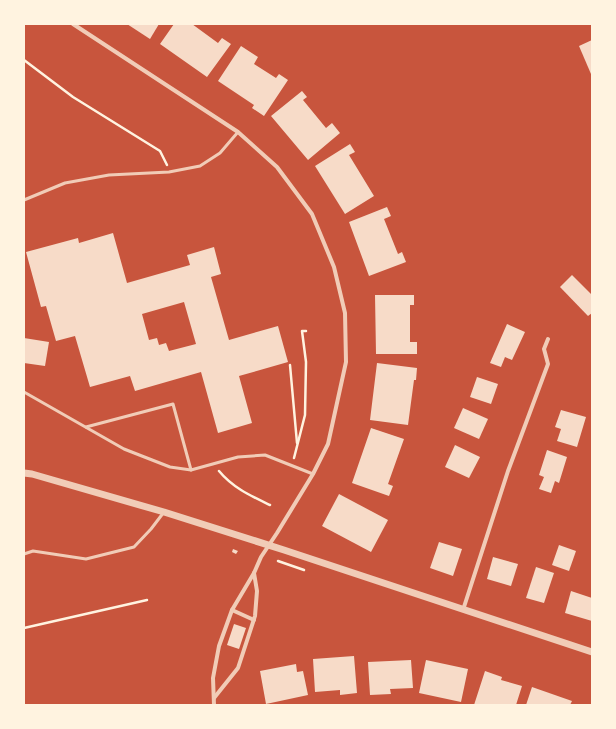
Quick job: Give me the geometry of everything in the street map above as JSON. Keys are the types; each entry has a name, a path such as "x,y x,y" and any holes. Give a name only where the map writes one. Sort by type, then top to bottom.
{"street":[{"path":"73,24 238,132 277,167 312,214 334,267 345,313 346,362 328,444 313,474 261,557 254,573 232,610 219,646 213,678 214,705"},
{"path":"463,610 508,471 548,364 544,349 548,339"},
{"path":"24,473 164,512 592,652"},
{"path":"214,698 238,668 254,620 257,591 254,573"},
{"path":"232,610 254,620"}],"lane":[{"path":"24,200 65,183 109,175 169,172 200,166 220,153 238,132"},
{"path":"24,392 124,449 170,467 191,470 238,457 265,455 313,474"},
{"path":"86,427 173,404 191,470"},
{"path":"24,554 32,552 86,559 134,547 164,512"}],"path":[{"path":"24,60 73,98 160,151 166,161 169,172"},
{"path":"294,458 305,415 306,362 302,331 306,331"},
{"path":"290,365 297,446"},
{"path":"219,470 225,478 239,490 270,506"},
{"path":"24,628 147,600"}],"building":[{"path":"127,24 159,24 150,39"},
{"path":"174,24 192,24 218,43 222,38 231,44 207,77 160,44"},
{"path":"592,40 592,74 591,74 579,46"},
{"path":"241,46 258,57 254,64 276,78 279,74 288,80 264,116 252,108 254,105 218,81"},
{"path":"302,91 307,97 303,100 326,128 332,123 340,133 308,160 271,116"},
{"path":"350,144 355,152 349,155 374,196 345,214 315,166"},
{"path":"387,207 391,216 384,219 398,254 402,252 406,262 369,276 349,222"},
{"path":"113,233 127,283 190,265 187,255 214,247 221,274 211,277 229,340 278,326 288,362 239,376 252,423 218,433 201,372 135,391 130,376 90,387 75,336 56,341 46,306 41,307 26,252 78,238 79,243","holes":["184,302 196,344 169,351 166,343 159,345 157,338 149,340 142,314"]},
{"path":"572,275 592,295 592,313 588,316 560,287"},
{"path":"375,295 414,295 414,305 410,305 410,342 417,342 417,354 376,354"},
{"path":"507,324 525,332 512,360 505,357 501,367 490,363"},
{"path":"24,338 49,342 45,366 24,363"},
{"path":"377,363 417,368 408,425 370,420"},
{"path":"477,377 498,384 491,404 470,397"},
{"path":"463,408 488,419 479,439 454,428"},
{"path":"561,410 586,417 577,447 557,441 561,429 555,427"},
{"path":"371,428 404,439 388,484 393,486 389,496 352,483"},
{"path":"455,445 480,457 469,478 445,467"},
{"path":"547,450 567,457 559,483 555,481 551,493 539,489 544,477 539,475"},
{"path":"339,494 388,520 371,552 322,526"},
{"path":"439,542 462,549 453,576 430,568"},
{"path":"559,545 576,551 569,571 552,565"},
{"path":"233,549 238,551 236,554 232,552"},
{"path":"493,557 518,564 511,586 487,579"},
{"path":"536,567 554,573 544,603 526,598"},
{"path":"571,591 592,598 592,621 565,613"},
{"path":"234,624 246,628 239,649 227,645"},
{"path":"354,656 357,693 340,695 340,690 315,692 313,659"},
{"path":"411,660 413,688 390,689 391,694 370,695 368,662"},
{"path":"426,660 468,669 461,702 419,693"},
{"path":"296,664 297,672 303,671 308,695 266,704 260,671"},
{"path":"485,671 502,677 501,680 522,686 516,705 474,705"},
{"path":"532,687 572,701 570,705 526,705"}]}
